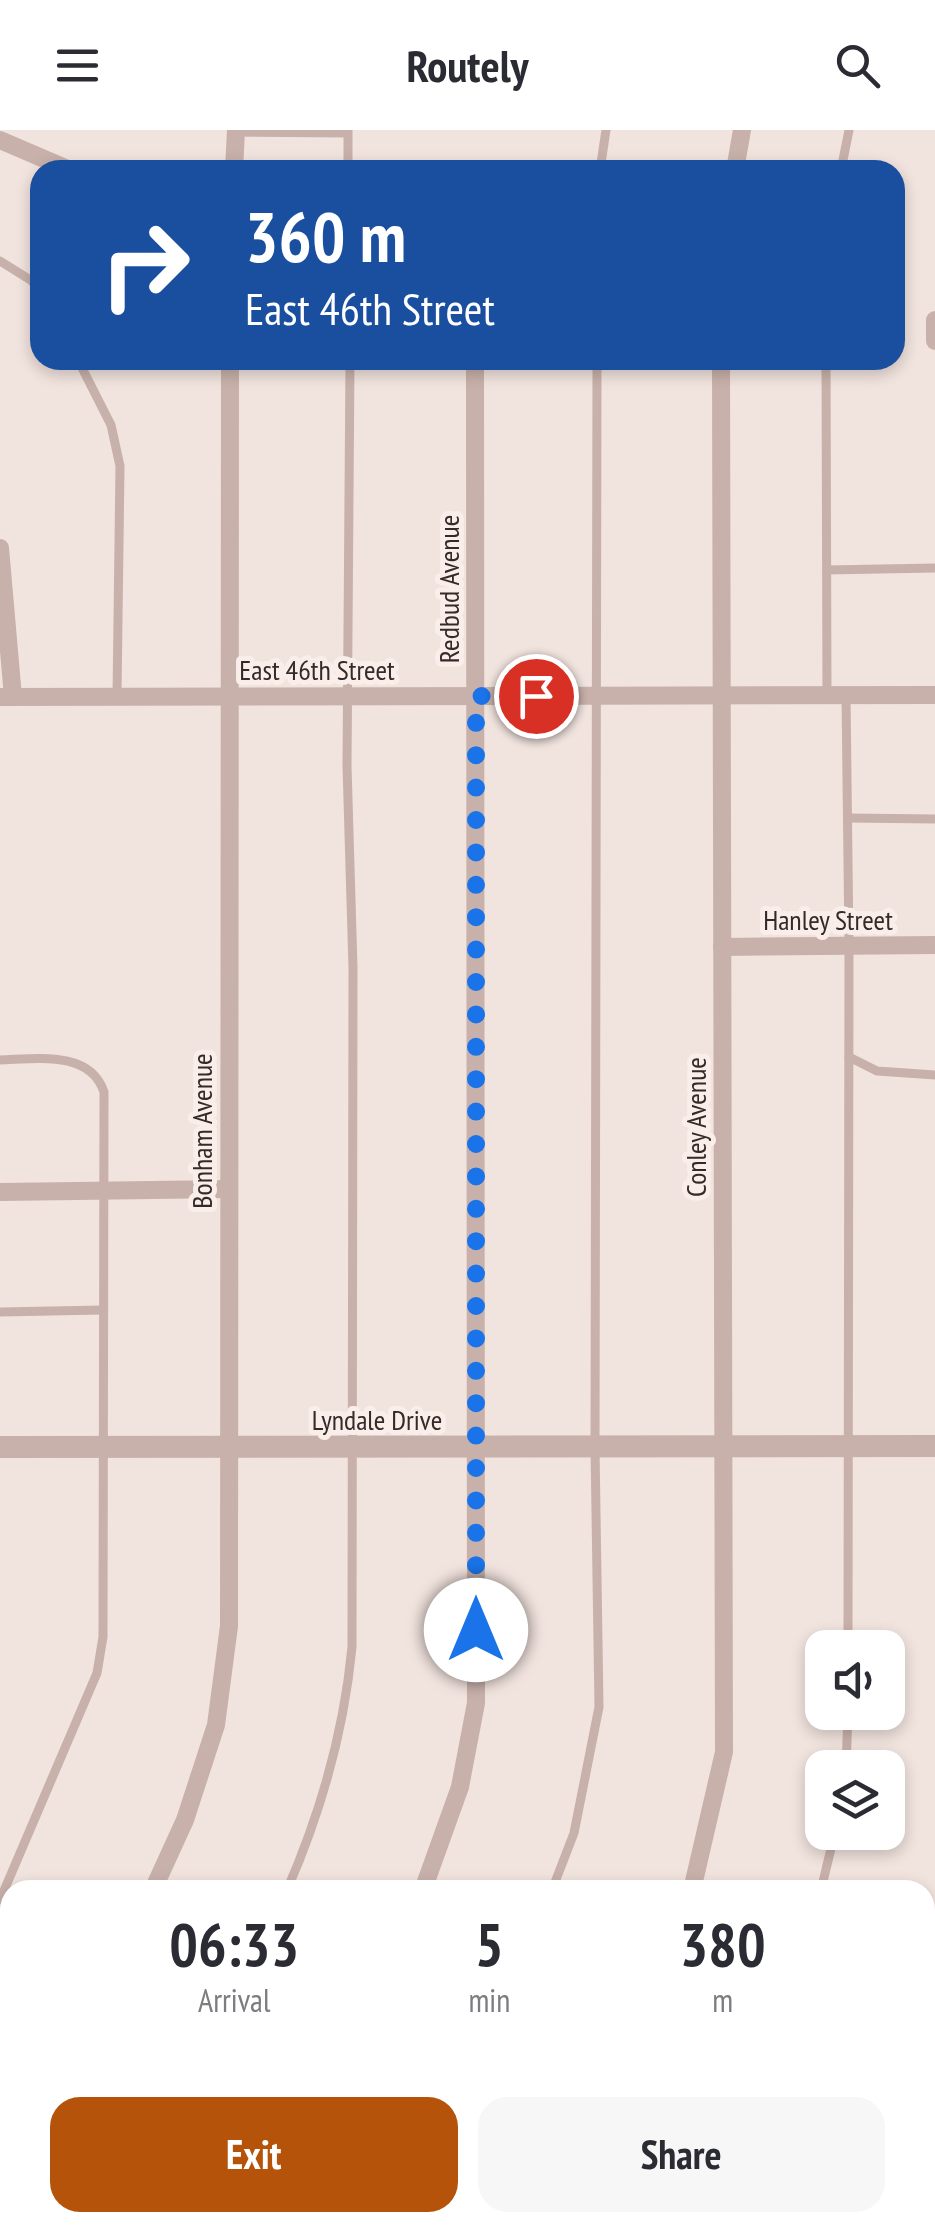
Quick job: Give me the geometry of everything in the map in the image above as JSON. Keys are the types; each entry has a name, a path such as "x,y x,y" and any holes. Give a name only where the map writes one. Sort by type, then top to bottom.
{"street":[{"path":"737,160 742,130"},
{"path":"235,160 236,131"},
{"path":"0,140 47,160"},
{"path":"935,320 935,341"},
{"name":"Bonham Avenue","path":"157,1880 185,1820 216,1725 230,1626 230,370"},
{"name":"Redbud Avenue","path":"427,1880 460,1787 476,1703 475,370"},
{"name":"Conley Avenue","path":"694,1880 724,1752 721,370"},
{"path":"0,548 6,697"},
{"name":"East 46th Street","path":"6,697 935,695"},
{"name":"Hanley Street","path":"722,947 935,945"},
{"path":"0,1192 228,1189"},
{"name":"Lyndale Drive","path":"0,1447 935,1446"}],"lane":[{"path":"602,160 606,130"},
{"path":"842,160 849,130"},
{"path":"236,131 348,131 348,160"},
{"path":"0,261 30,280"},
{"path":"83,370 112,425 120,466 117,697"},
{"path":"291,1880 327,1784 348,1686 352,1647 350,370"},
{"path":"556,1880 574,1833 599,1707 595,1448 597,370"},
{"path":"826,370 827,570 848,818 848,1630"},
{"path":"827,570 935,568"},
{"path":"848,818 935,819"},
{"path":"848,1056 876,1071 935,1075"},
{"path":"0,1060 75,1062 98,1078 104,1092 103,1636 97,1673 9,1880"},
{"path":"0,1312 102,1310"},
{"path":"823,1880 831,1850"}],"route":[{"path":"476,1630 476,696 536,696"}]}
